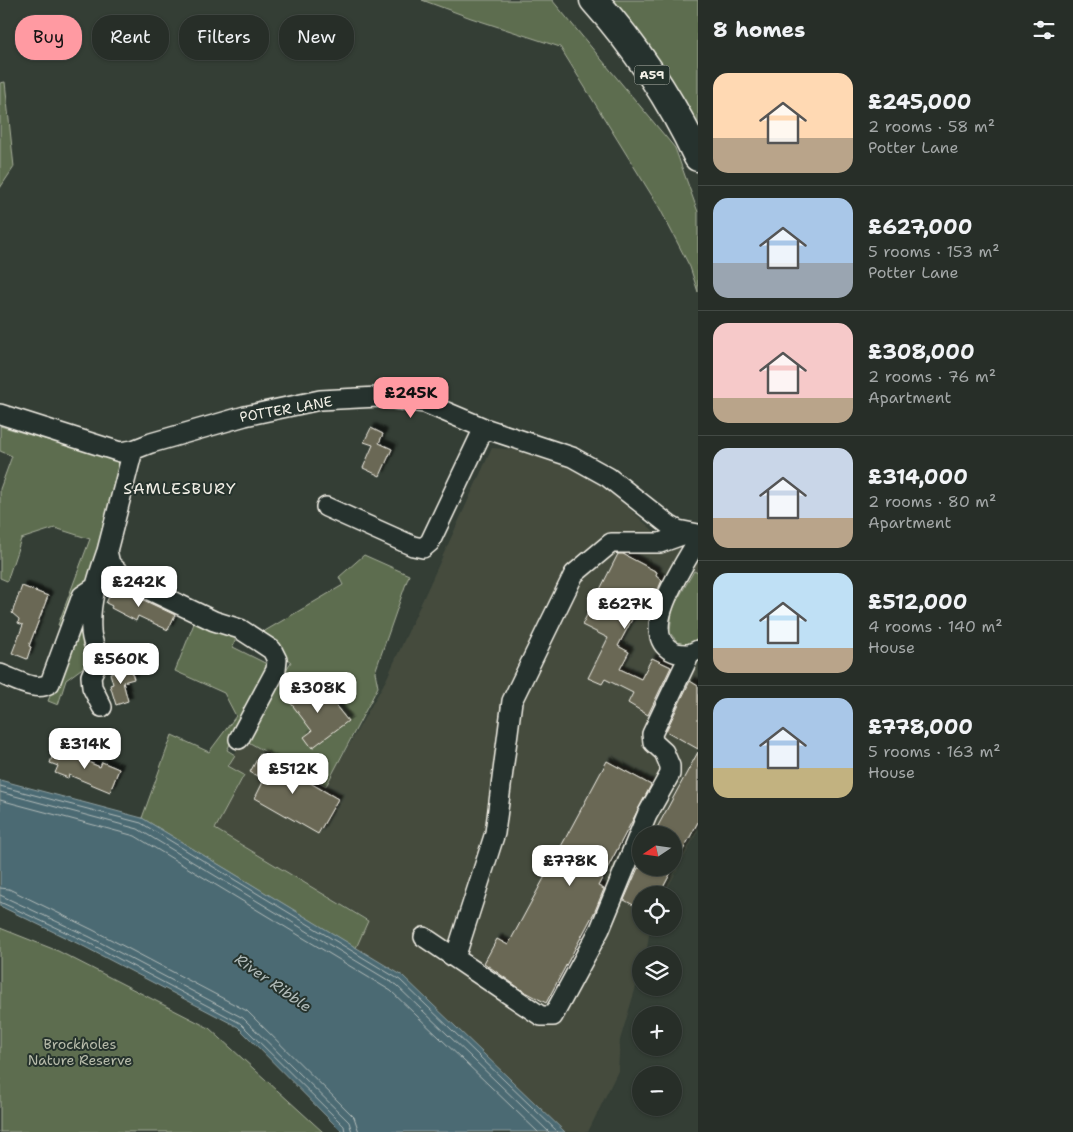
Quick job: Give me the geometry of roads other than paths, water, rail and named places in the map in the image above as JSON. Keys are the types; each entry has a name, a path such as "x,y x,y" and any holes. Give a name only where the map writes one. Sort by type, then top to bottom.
{"highway":[{"name":"A59","path":"594,0 652,75 670,103 698,157"}],"street":[{"name":"POTTER LANE","path":"0,414 120,452 133,450 245,416 320,400 378,397 425,403 484,428 572,457 608,477 669,525 695,535"},
{"path":"326,507 413,546 422,548 430,542 484,428"},
{"path":"102,707 92,687 90,676 98,660 90,633 91,605 133,450"},
{"path":"424,937 541,1016 553,1016 600,929 647,815 670,774 667,758 664,752 653,742 652,734 694,652 674,652 662,643 658,629 660,612 695,535"},
{"path":"455,958 495,833 512,701 574,574 611,542 660,543 695,535"},
{"path":"107,551 110,564 126,579 214,621 240,629 272,650 277,660 276,670 239,739"},
{"path":"0,674 35,687 45,687 50,683 82,596 95,588"}],"water":[{"name":"River Ribble","path":"0,780 142,818 403,976 565,1132 342,1132 238,1027 85,947 0,906"}],"district":[{"name":"SAMLESBURY","path":"180,488"}],"park label":[{"name":"Brockholes Nature Reserve","path":"80,1052"}]}
